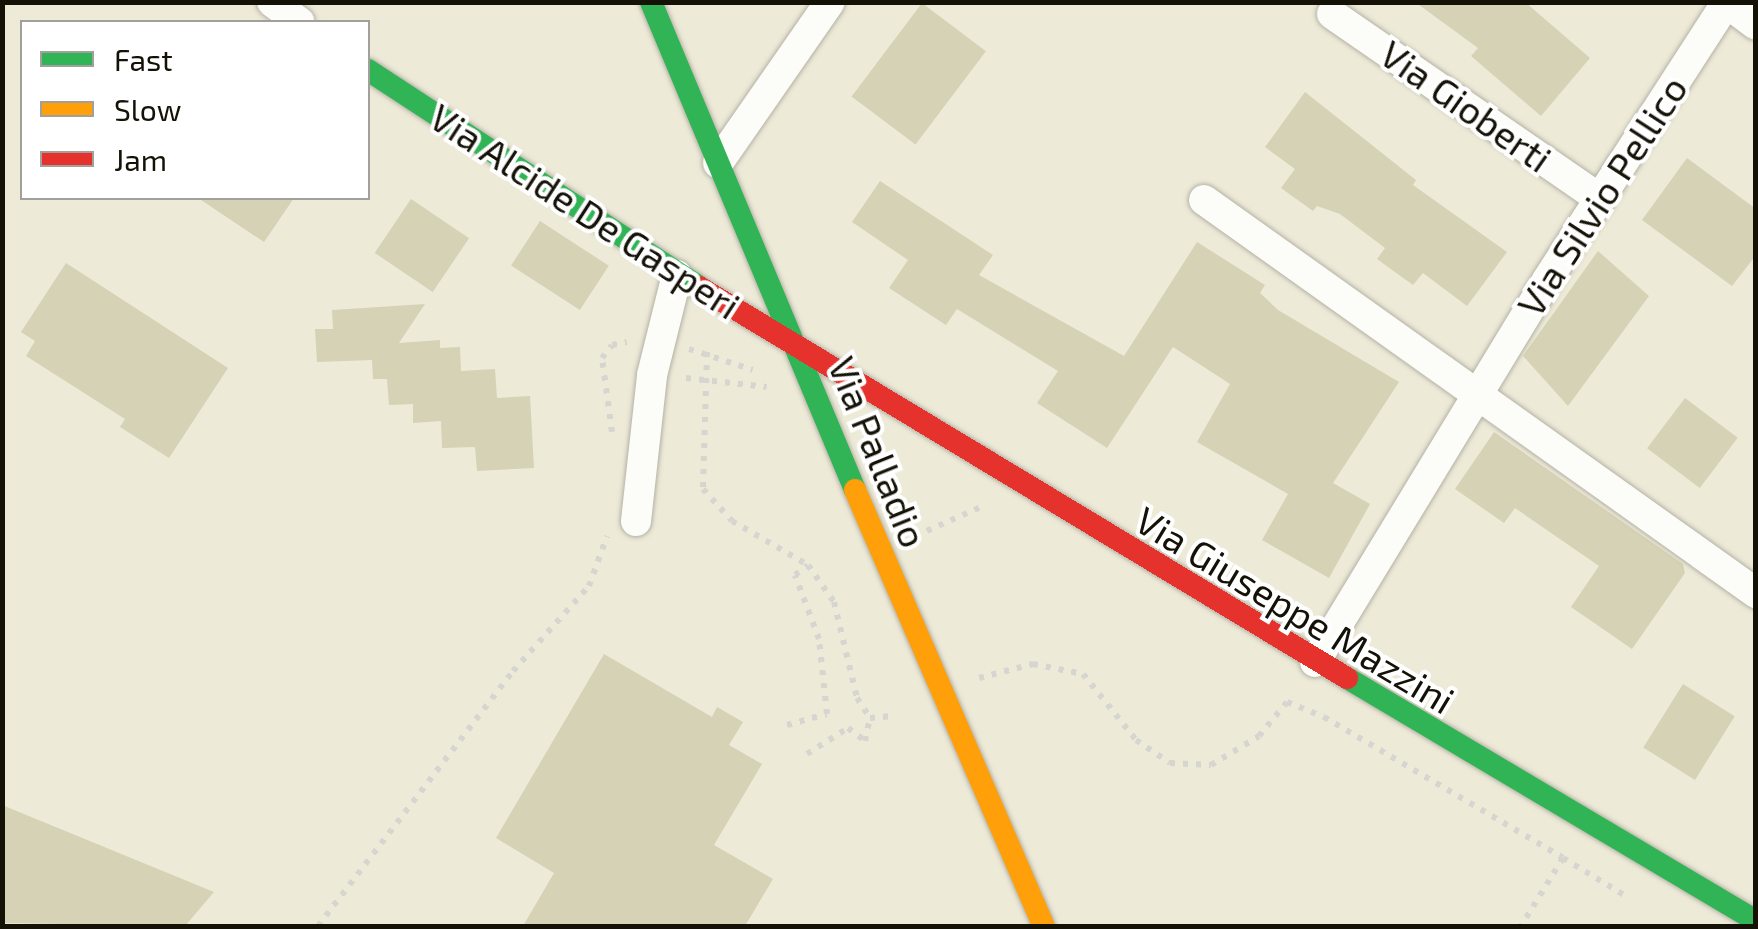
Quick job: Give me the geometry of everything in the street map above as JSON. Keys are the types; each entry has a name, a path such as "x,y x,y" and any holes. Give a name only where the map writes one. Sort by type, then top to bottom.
{"street":[{"path":"272,2 297,20"},
{"name":"Via Palladio","path":"651,2 932,676 1044,926"},
{"path":"718,164 830,2"},
{"path":"1727,3 1756,25"},
{"name":"Via Silvio Pellico","path":"1315,662 1479,391 1727,3"},
{"name":"Via Gioberti","path":"1332,14 1600,199"},
{"name":"Via Alcide De Gasperi","path":"370,71 677,274 761,322 801,354"},
{"path":"1204,200 1479,391 1756,593"},
{"path":"623,524 677,274"},
{"name":"Via Giuseppe Mazzini","path":"801,354 1756,921"}],"path":[{"path":"614,438 602,358 623,341 708,352 756,371 775,388 704,380"},
{"path":"708,352 703,488 732,520 808,565 834,602 857,698 870,718 865,742 848,728 807,754"},
{"path":"903,541 985,506 1006,478"},
{"path":"318,926 513,671 589,586 623,524"},
{"path":"788,724 828,714 819,639 796,575 808,565"},
{"path":"979,678 1033,664 1083,674 1136,740 1170,764 1211,765 1259,736 1287,702 1324,717 1624,894"},
{"path":"870,718 893,716"},
{"path":"1522,926 1563,858"}],"building":[{"path":"1415,2 1525,2 1590,58 1541,116 1471,56 1478,48"},
{"path":"922,3 986,51 915,145 852,96"},
{"path":"1305,92 1416,180 1413,185 1507,252 1467,306 1423,273 1413,285 1377,259 1385,248 1340,214 1317,206 1313,211 1281,188 1295,169 1265,147"},
{"path":"1687,158 1756,209 1756,255 1732,286 1642,220"},
{"path":"880,181 993,255 979,275 1124,356 1197,242 1265,285 1260,293 1278,310 1399,382 1333,483 1370,504 1329,578 1262,540 1288,494 1197,442 1230,384 1173,347 1107,448 1037,403 1058,371 957,309 946,325 889,288 908,260 852,222"},
{"path":"411,199 469,238 433,292 375,253"},
{"path":"201,200 293,200 264,242"},
{"path":"540,221 609,266 580,310 511,265"},
{"path":"1598,251 1649,296 1568,406 1523,356"},
{"path":"66,263 228,368 169,458 120,427 125,419 26,356 35,341 21,332"},
{"path":"425,304 399,343 440,340 440,348 460,347 461,371 495,369 497,398 530,396 534,468 477,471 475,447 442,448 441,421 413,423 413,404 389,405 387,379 373,379 372,360 317,362 315,329 333,329 332,310"},
{"path":"1685,398 1738,438 1700,488 1647,448"},
{"path":"1494,432 1683,564 1685,573 1632,649 1571,607 1599,566 1515,508 1504,523 1455,489"},
{"path":"604,654 712,717 717,707 743,722 729,745 762,764 714,845 773,879 745,926 523,926 554,873 496,838"},
{"path":"1683,684 1735,716 1695,780 1643,748"},
{"path":"2,805 214,892 185,926 2,923"}],"traffic: fast":[{"path":"651,2 855,490"},
{"path":"370,71 699,287"},
{"path":"1347,678 1756,921"}],"traffic: slow":[{"path":"855,490 1044,926"}],"traffic: jam":[{"path":"699,287 1347,678"}]}
